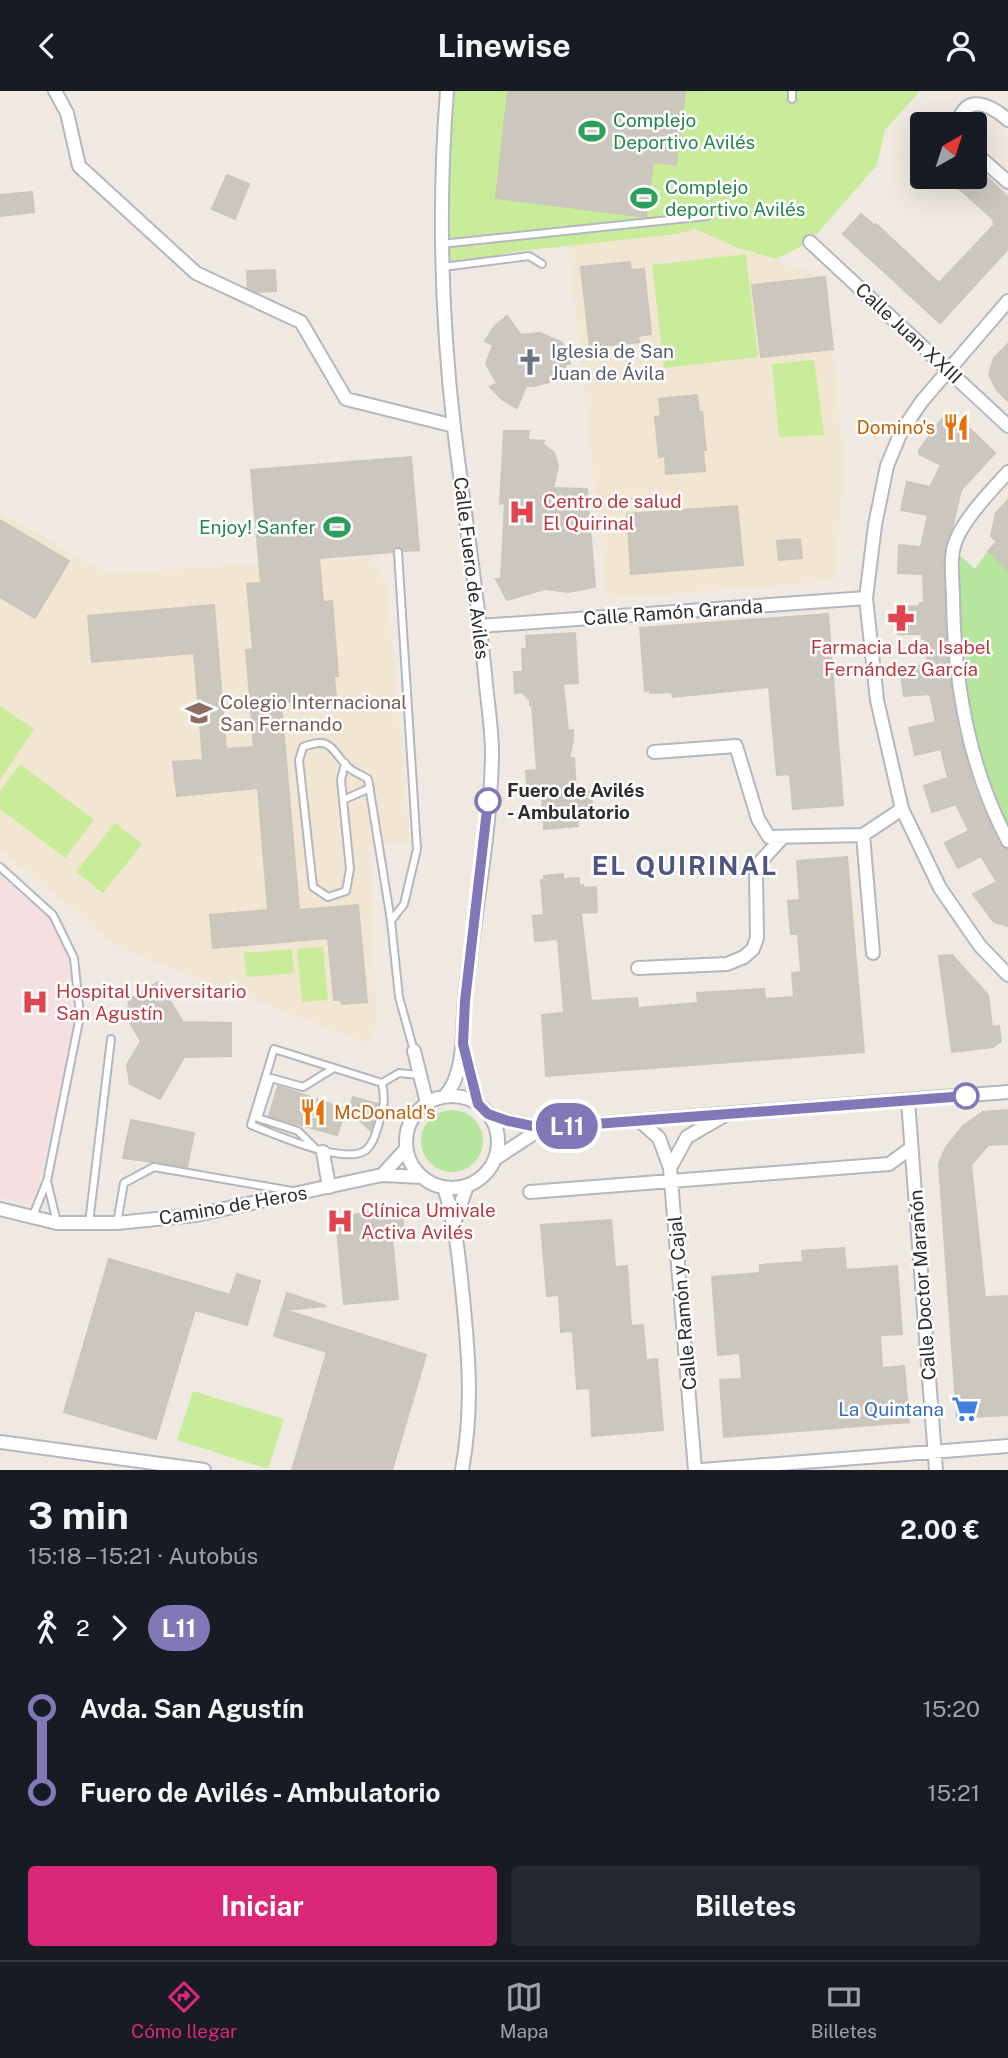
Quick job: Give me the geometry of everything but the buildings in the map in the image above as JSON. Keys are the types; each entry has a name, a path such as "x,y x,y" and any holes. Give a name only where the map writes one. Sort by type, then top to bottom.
{"street":[{"path":"55,91 67,113 79,166 196,272 302,322 346,399 454,426"},
{"name":"Calle Fuero de Avilés","path":"446,1096 451,1089 463,1044 465,1001 492,751 480,626 454,426 441,267 441,168 447,91"},
{"path":"962,112 969,106 978,104 995,109 1008,120"},
{"path":"987,164 1008,182"},
{"name":"Calle Juan XXIII","path":"810,242 1008,426"},
{"path":"1006,968 980,946 940,888 902,809 877,700 866,598 875,525 887,466 901,432 948,369 1008,301"},
{"path":"1008,472 973,510 953,549 953,619 961,704 972,756 990,806 1008,841"},
{"name":"Calle Ramón Granda","path":"480,626 866,598"},
{"path":"654,752 736,746 758,819 769,837 863,835 902,809"},
{"path":"863,835 873,953"},
{"path":"638,968 727,964 744,957 753,949 757,938 756,873 761,861 783,837"},
{"name":"Calle Fuero de Avilés","path":"463,1044 478,1104"},
{"path":"414,1051 427,1103"},
{"path":"488,1114 542,1128 1008,1092"},
{"path":"495,1159 497,1133 488,1114 478,1104 457,1096 446,1096 427,1103 411,1120 406,1149 412,1165 422,1177 444,1187 467,1186 481,1178 495,1159 542,1128"},
{"name":"Calle Doctor Marañón","path":"908,1101 936,1470"},
{"path":"670,1174 687,1137 729,1113"},
{"name":"Calle Ramón y Cajal","path":"640,1121 659,1138 670,1174 695,1470"},
{"path":"530,1192 670,1174 889,1164 911,1148"},
{"path":"382,1175 406,1149"},
{"path":"320,1151 329,1187"},
{"name":"Camino de Heros","path":"0,1209 57,1223 117,1223 196,1215 382,1175 422,1177"},
{"path":"455,1220 467,1186"},
{"path":"444,1187 455,1220 471,1386 469,1425 462,1470"},
{"path":"0,1442 204,1470"},
{"path":"702,1470 1008,1446"}],"lane":[{"path":"441,244 707,216"},
{"path":"441,267 529,256 542,264"},
{"path":"391,921 404,904 417,849 398,552"},
{"path":"345,763 341,781 350,869 346,891 328,897 313,887 299,760 303,747 318,741 332,746 350,769 368,779 391,921 399,997 414,1051"},
{"path":"343,800 370,788"},
{"path":"0,867 53,915 74,958 80,1016 47,1181 32,1218"},
{"path":"89,1223 111,1039"},
{"path":"382,1083 385,1099 373,1140 369,1148 357,1154 320,1151 251,1125 274,1049 382,1083 399,1073 421,1075"},
{"path":"320,1151 298,1131 258,1118 271,1078 303,1087 334,1068"},
{"path":"117,1223 124,1183 154,1167 300,1193"},
{"path":"47,1181 57,1223"}],"shaded area":[{"path":"695,229 738,248 825,277 843,457 834,581 607,599 568,246 677,234"},
{"name":"Colegio Internacional San Fernando","path":"0,512 106,573 371,558 387,584 410,842 369,846 377,1026 366,1043 119,948 0,850"},
{"name":"Hospital Universitario San Agustín","path":"0,876 50,918 71,961 71,1043 33,1205 0,1197"}],"green space":[{"name":"Complejo deportivo Avilés","path":"447,91 920,91 885,130 877,165 810,242 776,259 738,248 695,229 677,234 512,252 441,267"},
{"path":"746,254 758,357 664,368 652,265"},
{"path":"814,360 824,435 779,437 772,364"},
{"path":"953,549 975,569 988,551 1008,570 1008,841 961,704"},
{"path":"0,706 34,729 0,780"},
{"path":"20,764 94,820 65,858 0,809 0,791"},
{"path":"115,823 142,844 103,893 76,872"},
{"path":"323,947 328,1000 302,1002 297,949"},
{"path":"292,949 294,973 246,977 244,953"},
{"path":"446,1110 458,1110 474,1119 481,1129 481,1153 474,1163 458,1172 446,1172 435,1167 426,1158 421,1147 421,1135 426,1124 435,1115"},
{"path":"193,1391 284,1419 268,1469 177,1440"}],"bus line":[{"name":"L11","path":"488,801 465,1001 463,1044 478,1104 488,1114 542,1128 966,1096"}],"place":[{"name":"Complejo Deportivo Avilés","path":"592,131"},
{"name":"Complejo deportivo Avilés","path":"644,198"},
{"name":"Iglesia de San Juan de Ávila","path":"530,362"},
{"name":"Domino's","path":"956,427"},
{"name":"Centro de salud El Quirinal","path":"522,512"},
{"name":"Enjoy! Sanfer","path":"337,527"},
{"name":"Farmacia Lda. Isabel Fernández García","path":"901,618"},
{"name":"Colegio Internacional San Fernando","path":"199,713"},
{"name":"Fuero de Avilés - Ambulatorio","path":"488,801"},
{"name":"Hospital Universitario San Agustín","path":"35,1002"},
{"name":"McDonald's","path":"313,1112"},
{"name":"Clínica Umivale Activa Avilés","path":"340,1221"},
{"name":"La Quintana","path":"965,1409"}],"district":[{"name":"EL QUIRINAL","path":"685,866"}]}
